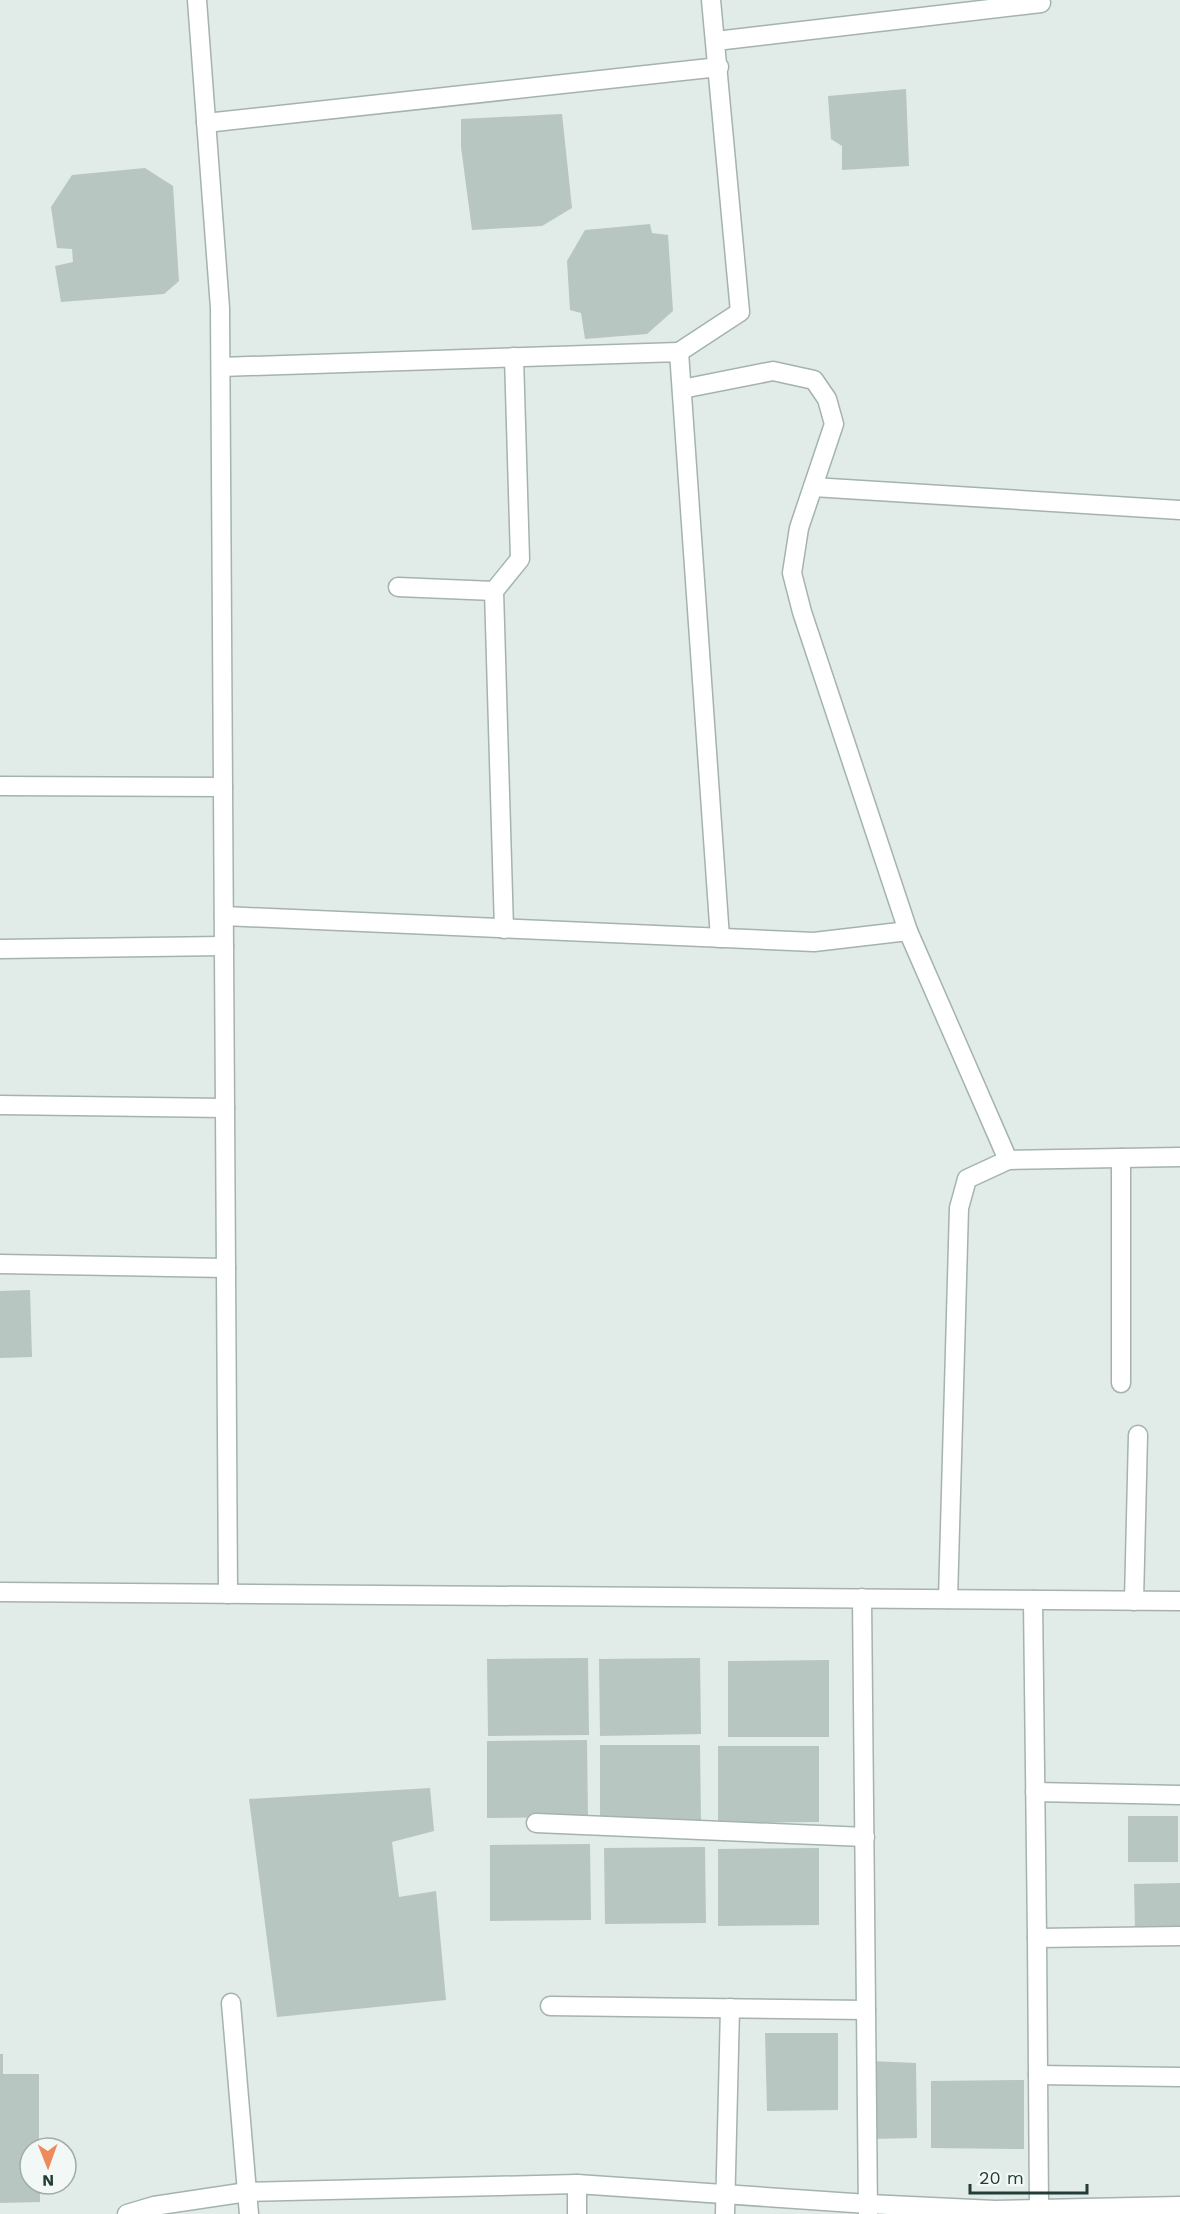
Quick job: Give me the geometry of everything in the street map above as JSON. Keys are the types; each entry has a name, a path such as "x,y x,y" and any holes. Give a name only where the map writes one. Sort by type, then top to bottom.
{"street":[{"path":"197,0 220,308 228,1594"},
{"path":"221,367 679,352 740,312 711,0"},
{"path":"716,41 1041,3"},
{"path":"206,123 718,67"},
{"path":"679,352 720,938"},
{"path":"504,929 494,591 520,559 514,357"},
{"path":"682,389 773,371 814,380 827,399 834,424 799,528 792,573 802,612 908,931 1008,1160"},
{"path":"813,487 1180,510"},
{"path":"398,587 494,591"},
{"path":"0,786 223,786"},
{"path":"224,916 814,942 908,931"},
{"path":"0,949 224,946"},
{"path":"0,1105 225,1108"},
{"path":"948,1599 959,1208 967,1179 1008,1160 1180,1157"},
{"path":"1121,1158 1121,1383"},
{"path":"0,1264 226,1268"},
{"path":"1134,1600 1138,1435"},
{"path":"0,1592 1180,1601"},
{"path":"862,1598 868,2209"},
{"path":"1033,1600 1039,2208"},
{"path":"1035,1792 1180,1795"},
{"path":"536,1823 865,1837"},
{"path":"1037,1938 1180,1936"},
{"path":"231,2002 249,2214"},
{"path":"550,2006 866,2010"},
{"path":"725,2214 730,2008"},
{"path":"1038,2075 1180,2077"},
{"path":"577,2184 577,2214"},
{"path":"127,2214 154,2206 247,2192 577,2184 725,2194 868,2209 995,2210 1180,2206"}],"building":[{"path":"906,89 909,166 842,170 842,146 831,139 828,96"},
{"path":"562,114 572,208 542,226 472,230 461,147 461,119"},
{"path":"145,168 173,186 179,281 164,294 61,302 55,266 73,262 72,249 57,248 51,207 72,175"},
{"path":"650,224 652,233 668,235 673,311 647,334 585,339 581,313 570,310 567,261 585,230"},
{"path":"30,1290 32,1357 0,1358 0,1291"},
{"path":"588,1658 589,1735 488,1736 487,1659"},
{"path":"700,1658 701,1734 600,1736 599,1659"},
{"path":"829,1660 829,1737 728,1737 728,1661"},
{"path":"587,1740 588,1817 487,1818 487,1741"},
{"path":"600,1745 700,1745 701,1821 600,1822"},
{"path":"718,1746 819,1746 819,1822 718,1823"},
{"path":"430,1788 434,1831 392,1842 399,1897 436,1891 446,2000 277,2017 249,1799"},
{"path":"1128,1816 1178,1816 1178,1862 1128,1862"},
{"path":"590,1844 591,1920 490,1921 490,1845"},
{"path":"705,1847 706,1923 605,1924 604,1848"},
{"path":"819,1848 819,1925 718,1926 718,1849"},
{"path":"1180,1883 1180,1929 1135,1929 1134,1884"},
{"path":"765,2033 838,2033 838,2110 767,2111"},
{"path":"0,2054 3,2054 3,2074 39,2074 39,2136 18,2136 18,2196 40,2196 40,2202 0,2203"},
{"path":"870,2061 916,2063 917,2138 871,2139"},
{"path":"1024,2080 1024,2149 931,2148 931,2081"}]}
